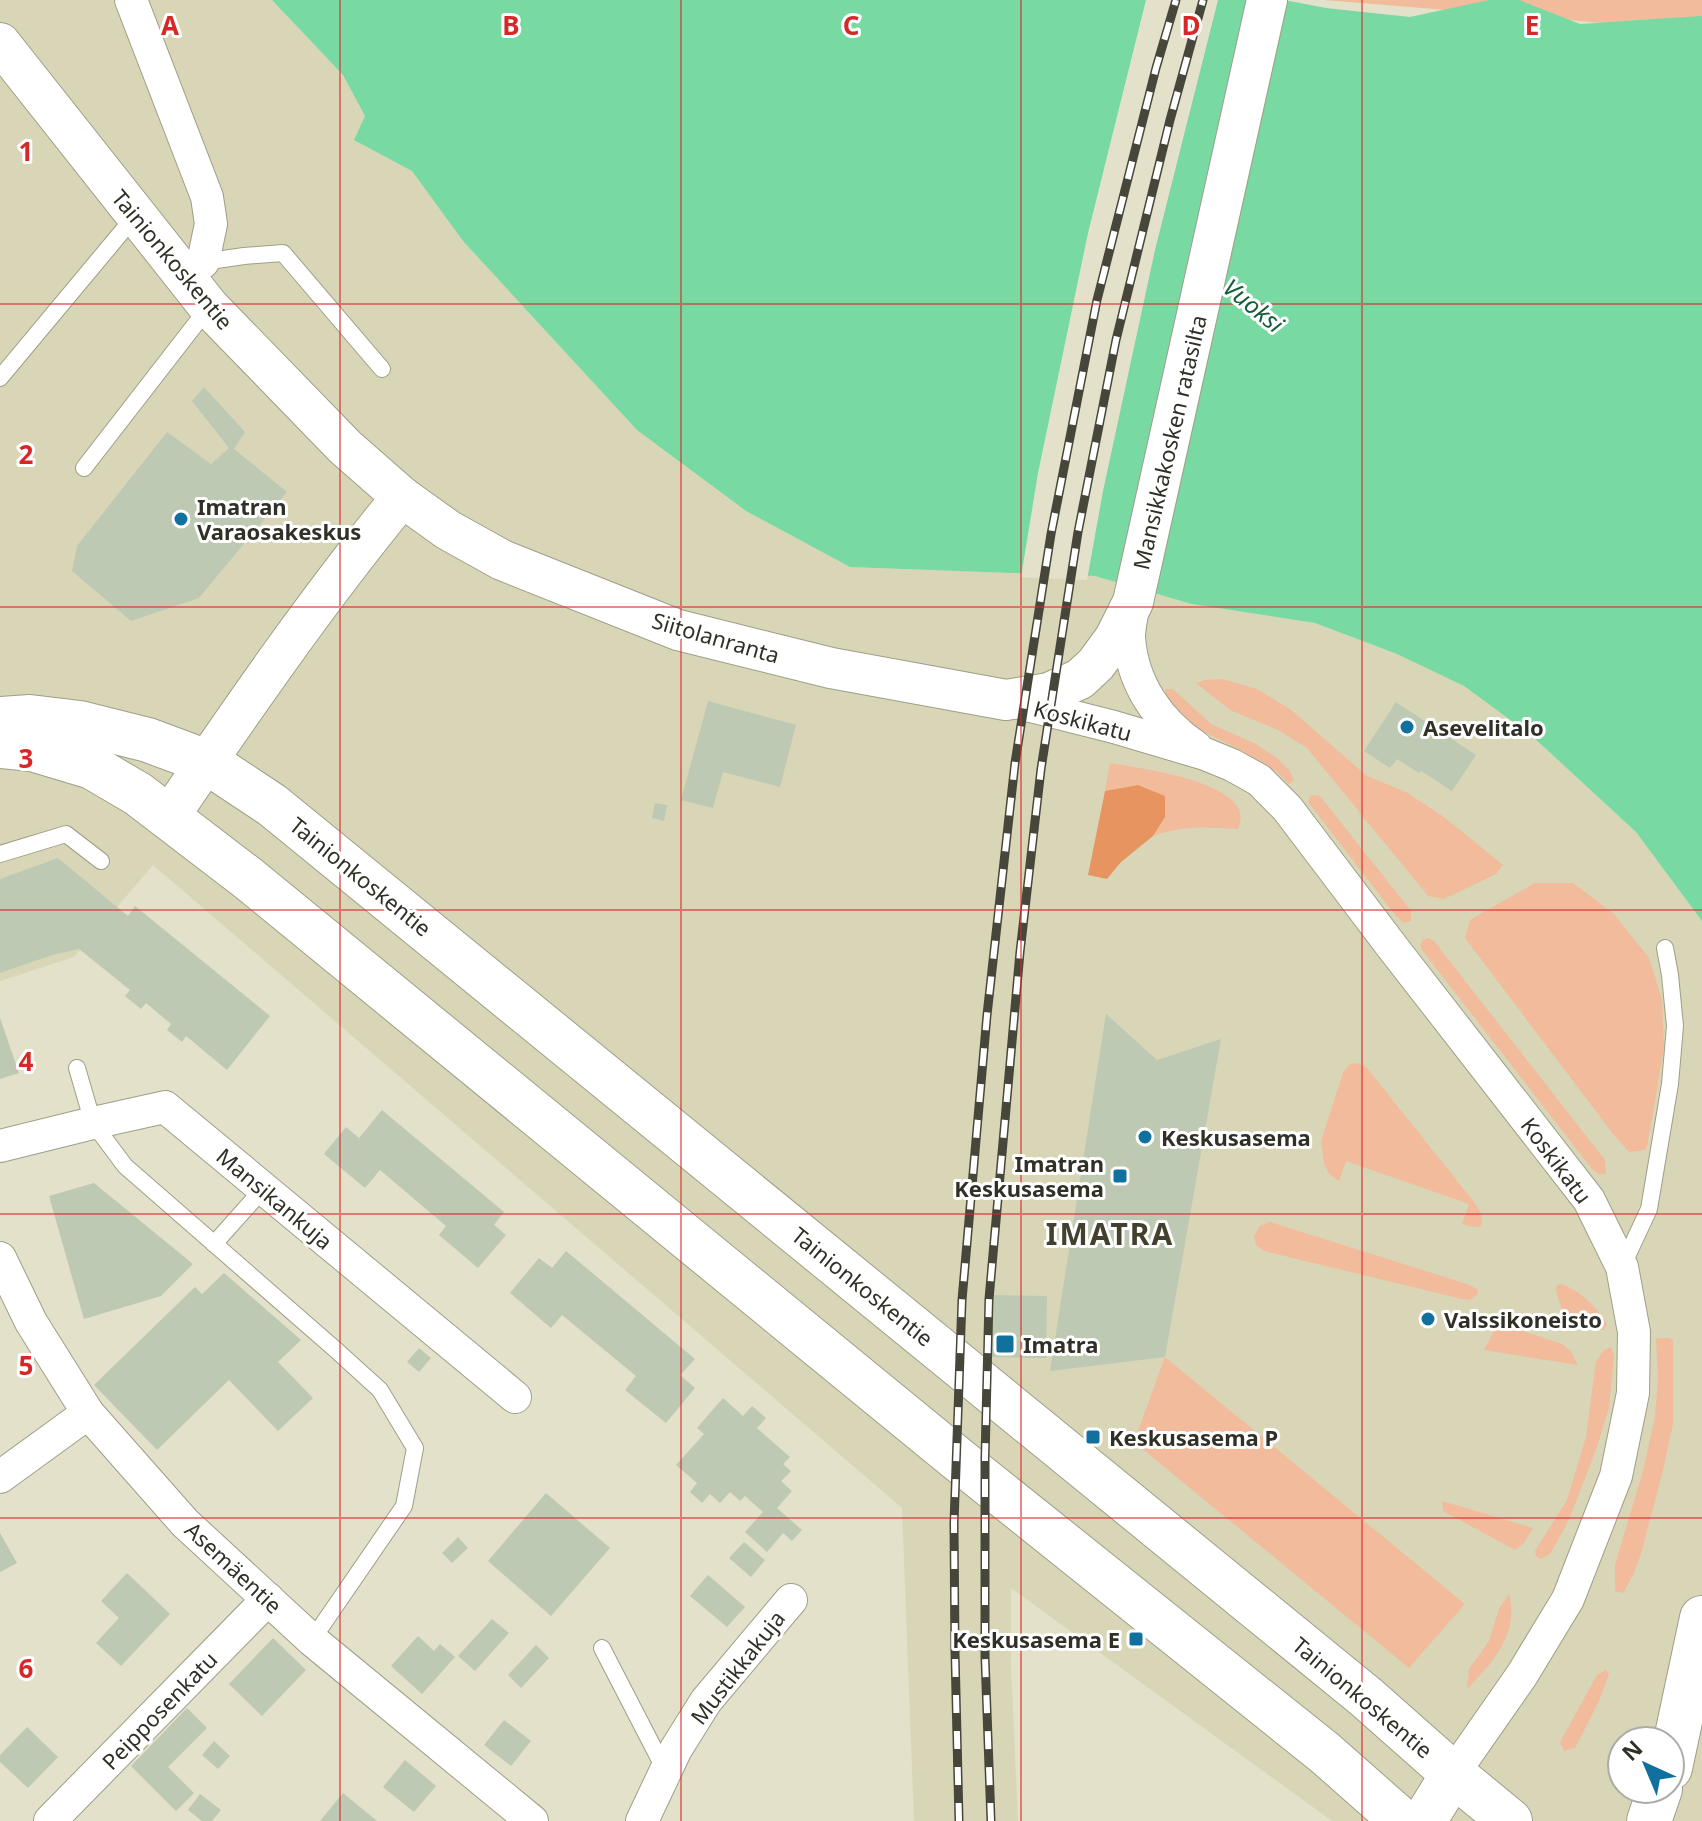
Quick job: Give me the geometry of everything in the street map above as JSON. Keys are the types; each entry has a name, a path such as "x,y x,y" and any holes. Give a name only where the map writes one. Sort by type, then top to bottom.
{"main road":[{"name":"Tainionkoskentie","path":"0,719 30,717 80,723 148,740 207,762 272,805 1366,1697 1510,1821"},
{"path":"0,746 32,749 92,767 138,794 249,879 955,1457 1325,1753 1402,1821"},
{"path":"1678,1725 1702,1618"},
{"name":"Koskikatu","path":"1424,1821 1453,1774"}],"street":[{"path":"131,0 207,197 211,224 199,282"},
{"name":"Mansikkakosken ratasilta","path":"1006,700 1049,693 1080,679 1096,664 1115,638 1133,602 1267,0"},
{"name":"Tainionkoskentie","path":"0,43 135,216 199,282 345,447 402,497"},
{"path":"168,818 352,558 402,497"},
{"name":"Siitolanranta","path":"402,497 448,530 502,560 678,630 831,668 1006,700"},
{"name":"Koskikatu","path":"1133,602 1129,636 1140,686 1168,725 1205,754"},
{"name":"Koskikatu","path":"1006,700 1205,754 1259,780 1287,808 1589,1200 1622,1267 1634,1332 1633,1393 1616,1476 1568,1599 1522,1675 1453,1774"},
{"name":"Mansikankuja","path":"0,1146 165,1107 515,1397"},
{"name":"Asemäentie","path":"0,1258 31,1322 88,1413 185,1523 312,1640 532,1821"},
{"path":"0,1477 88,1413"},
{"name":"Peipposenkatu","path":"50,1821 268,1599"},
{"name":"Mustikkakuja","path":"642,1821 676,1749 706,1701 791,1600"}],"lane":[{"path":"0,378 135,216"},
{"path":"84,468 199,282 244,256 283,253 382,369"},
{"path":"0,854 66,834 101,861"},
{"path":"1622,1267 1649,1209 1670,1084 1675,1026 1665,948"},
{"path":"77,1068 93,1123 125,1166 380,1390 415,1448 404,1506 312,1640"},
{"path":"214,1244 263,1189"},
{"path":"602,1648 665,1772"}],"shaded area":[{"path":"0,0 272,0 343,75 365,116 355,140 412,171 463,241 637,430 746,511 850,567 1095,576 1193,604 1315,623 1397,654 1464,686 1532,736 1636,832 1702,921 1702,1821 1332,1821 1011,1588 1018,1821 914,1821 902,1508 153,865 74,957 0,981"},
{"path":"1324,0 1702,0 1702,31"},
{"path":"1222,679 1257,689 1290,709 1367,776 1406,792 1444,817 1503,865 1496,874 1444,899 1428,896 1307,748 1278,730 1230,710 1196,683"},
{"path":"1165,689 1173,689 1211,724 1256,744 1277,758 1294,780 1289,784 1277,772 1243,751 1196,728 1166,696"},
{"path":"1110,763 1192,780 1214,789 1231,800 1240,813 1238,829 1185,828 1153,836 1165,817 1138,785 1105,791"},
{"path":"1138,785 1165,796 1165,817 1153,836 1121,862 1107,879 1088,875 1105,791"},
{"path":"1311,795 1320,796 1411,911 1411,921 1404,923 1396,916 1308,802"},
{"path":"1535,883 1573,883 1614,914 1649,958 1662,999 1664,1047 1646,1150 1629,1152 1613,1134 1465,938 1470,920"},
{"path":"1428,938 1434,941 1605,1160 1606,1174 1592,1169 1422,950 1420,945"},
{"path":"1358,1063 1367,1068 1474,1202 1481,1216 1481,1226 1462,1224 1469,1204 1346,1161 1339,1181 1329,1174 1321,1141 1343,1073 1350,1064"},
{"path":"1270,1222 1467,1284 1477,1289 1478,1294 1470,1300 1462,1299 1264,1251 1256,1245 1254,1236 1260,1226"},
{"path":"1562,1284 1582,1295 1593,1306 1607,1324 1604,1330 1584,1327 1567,1316 1557,1292 1557,1285"},
{"path":"1498,1323 1562,1344 1570,1350 1578,1365 1484,1350"},
{"path":"1656,1338 1673,1340 1673,1424 1641,1554 1623,1593 1615,1591 1615,1565 1643,1471 1655,1417 1658,1377"},
{"path":"1611,1347 1614,1356 1609,1407 1597,1447 1568,1522 1550,1554 1541,1559 1535,1551 1567,1500 1586,1437 1596,1361 1604,1350"},
{"path":"1165,1357 1465,1604 1409,1668 1134,1442"},
{"path":"1442,1501 1533,1528 1524,1543 1515,1550 1443,1511"},
{"path":"1509,1594 1511,1622 1502,1647 1467,1689 1469,1669 1489,1641 1499,1609"},
{"path":"1606,1670 1609,1674 1599,1701 1575,1748 1564,1751 1560,1742 1597,1675"}],"water":[{"name":"Vuoksi","path":"272,0 1284,0 1410,17 1489,0 1519,0 1580,24 1702,16 1702,921 1636,832 1532,736 1464,686 1397,654 1315,623 1192,604 1095,576 850,567 746,511 637,430 463,241 412,171 354,140 365,116 343,75"}],"pier":[{"path":"1146,0 1218,0 1155,250 1087,580 1021,577 1038,473 1088,233"}],"building":[{"name":"Imatran Varaosakeskus","path":"204,387 245,432 234,449 287,492 199,598 131,621 72,571 77,546 167,432 211,464 229,448 192,401"},
{"path":"708,701 796,725 780,787 723,772 713,808 681,800"},
{"name":"Asevelitalo","path":"1396,702 1476,755 1452,791 1397,759 1390,768 1364,751"},
{"path":"655,803 667,805 664,821 652,818"},
{"path":"58,858 128,916 135,906 270,1016 227,1070 186,1036 182,1042 167,1030 171,1024 146,1003 141,1009 125,996 130,990 79,949 0,973 0,879"},
{"name":"Keskusasema","path":"1106,1014 1157,1060 1221,1039 1165,1357 1050,1371"},
{"path":"0,1018 19,1073 0,1079"},
{"path":"382,1110 504,1212 494,1225 506,1235 478,1268 439,1235 446,1226 380,1170 365,1188 324,1154 346,1127 359,1138"},
{"path":"94,1183 193,1264 161,1296 84,1319 49,1196"},
{"path":"566,1251 695,1359 680,1375 695,1388 666,1423 625,1390 636,1376 562,1315 551,1328 510,1293 539,1258 552,1268"},
{"path":"224,1273 301,1340 278,1362 313,1398 278,1431 229,1380 157,1450 94,1385 195,1287 202,1294"},
{"path":"991,1295 1047,1296 1046,1358 990,1357"},
{"path":"419,1348 431,1358 419,1372 407,1362"},
{"path":"723,1398 743,1416 752,1406 766,1418 757,1428 790,1457 783,1464 791,1471 781,1481 792,1491 777,1508 802,1530 792,1541 783,1533 767,1552 745,1532 763,1512 745,1496 740,1501 730,1492 720,1503 710,1494 702,1503 690,1492 697,1483 676,1465 704,1434 697,1428"},
{"path":"546,1493 610,1548 551,1616 488,1561"},
{"path":"0,1533 17,1563 0,1572"},
{"path":"458,1537 468,1548 452,1563 442,1553"},
{"path":"744,1542 765,1560 751,1577 729,1558"},
{"path":"127,1573 170,1614 121,1666 96,1643 119,1618 101,1601"},
{"path":"708,1575 745,1607 727,1627 690,1596"},
{"path":"492,1619 509,1633 475,1671 458,1656"},
{"path":"418,1636 434,1651 440,1644 455,1657 422,1694 391,1666"},
{"path":"273,1638 306,1670 262,1716 229,1684"},
{"path":"536,1645 549,1658 521,1688 508,1675"},
{"path":"187,1708 207,1728 168,1767 194,1793 176,1811 131,1766"},
{"path":"504,1720 531,1741 511,1766 484,1745"},
{"path":"27,1727 58,1757 28,1788 0,1762 0,1755"},
{"path":"214,1741 230,1756 218,1769 202,1755"},
{"path":"405,1760 436,1786 414,1812 383,1787"},
{"path":"343,1793 377,1821 320,1821"},
{"path":"200,1794 221,1810 212,1821 202,1821 188,1810"}],"railway":[{"path":"959,1821 954,1523 962,1300 987,1015 1015,763 1051,534 1097,300 1176,0"},
{"path":"991,1821 985,1657 989,1299 1020,952 1041,769 1078,532 1116,340 1203,0"}],"place":[{"name":"Imatran Varaosakeskus","path":"181,519"},
{"name":"Asevelitalo","path":"1407,727"},
{"name":"Keskusasema","path":"1145,1137"},
{"name":"Imatran Keskusasema","path":"1120,1176"},
{"name":"Valssikoneisto","path":"1428,1319"},
{"name":"Imatra","path":"1005,1344"},
{"name":"Keskusasema P","path":"1093,1437"},
{"name":"Keskusasema E","path":"1136,1639"}],"district":[{"name":"IMATRA","path":"1110,1233"}]}
